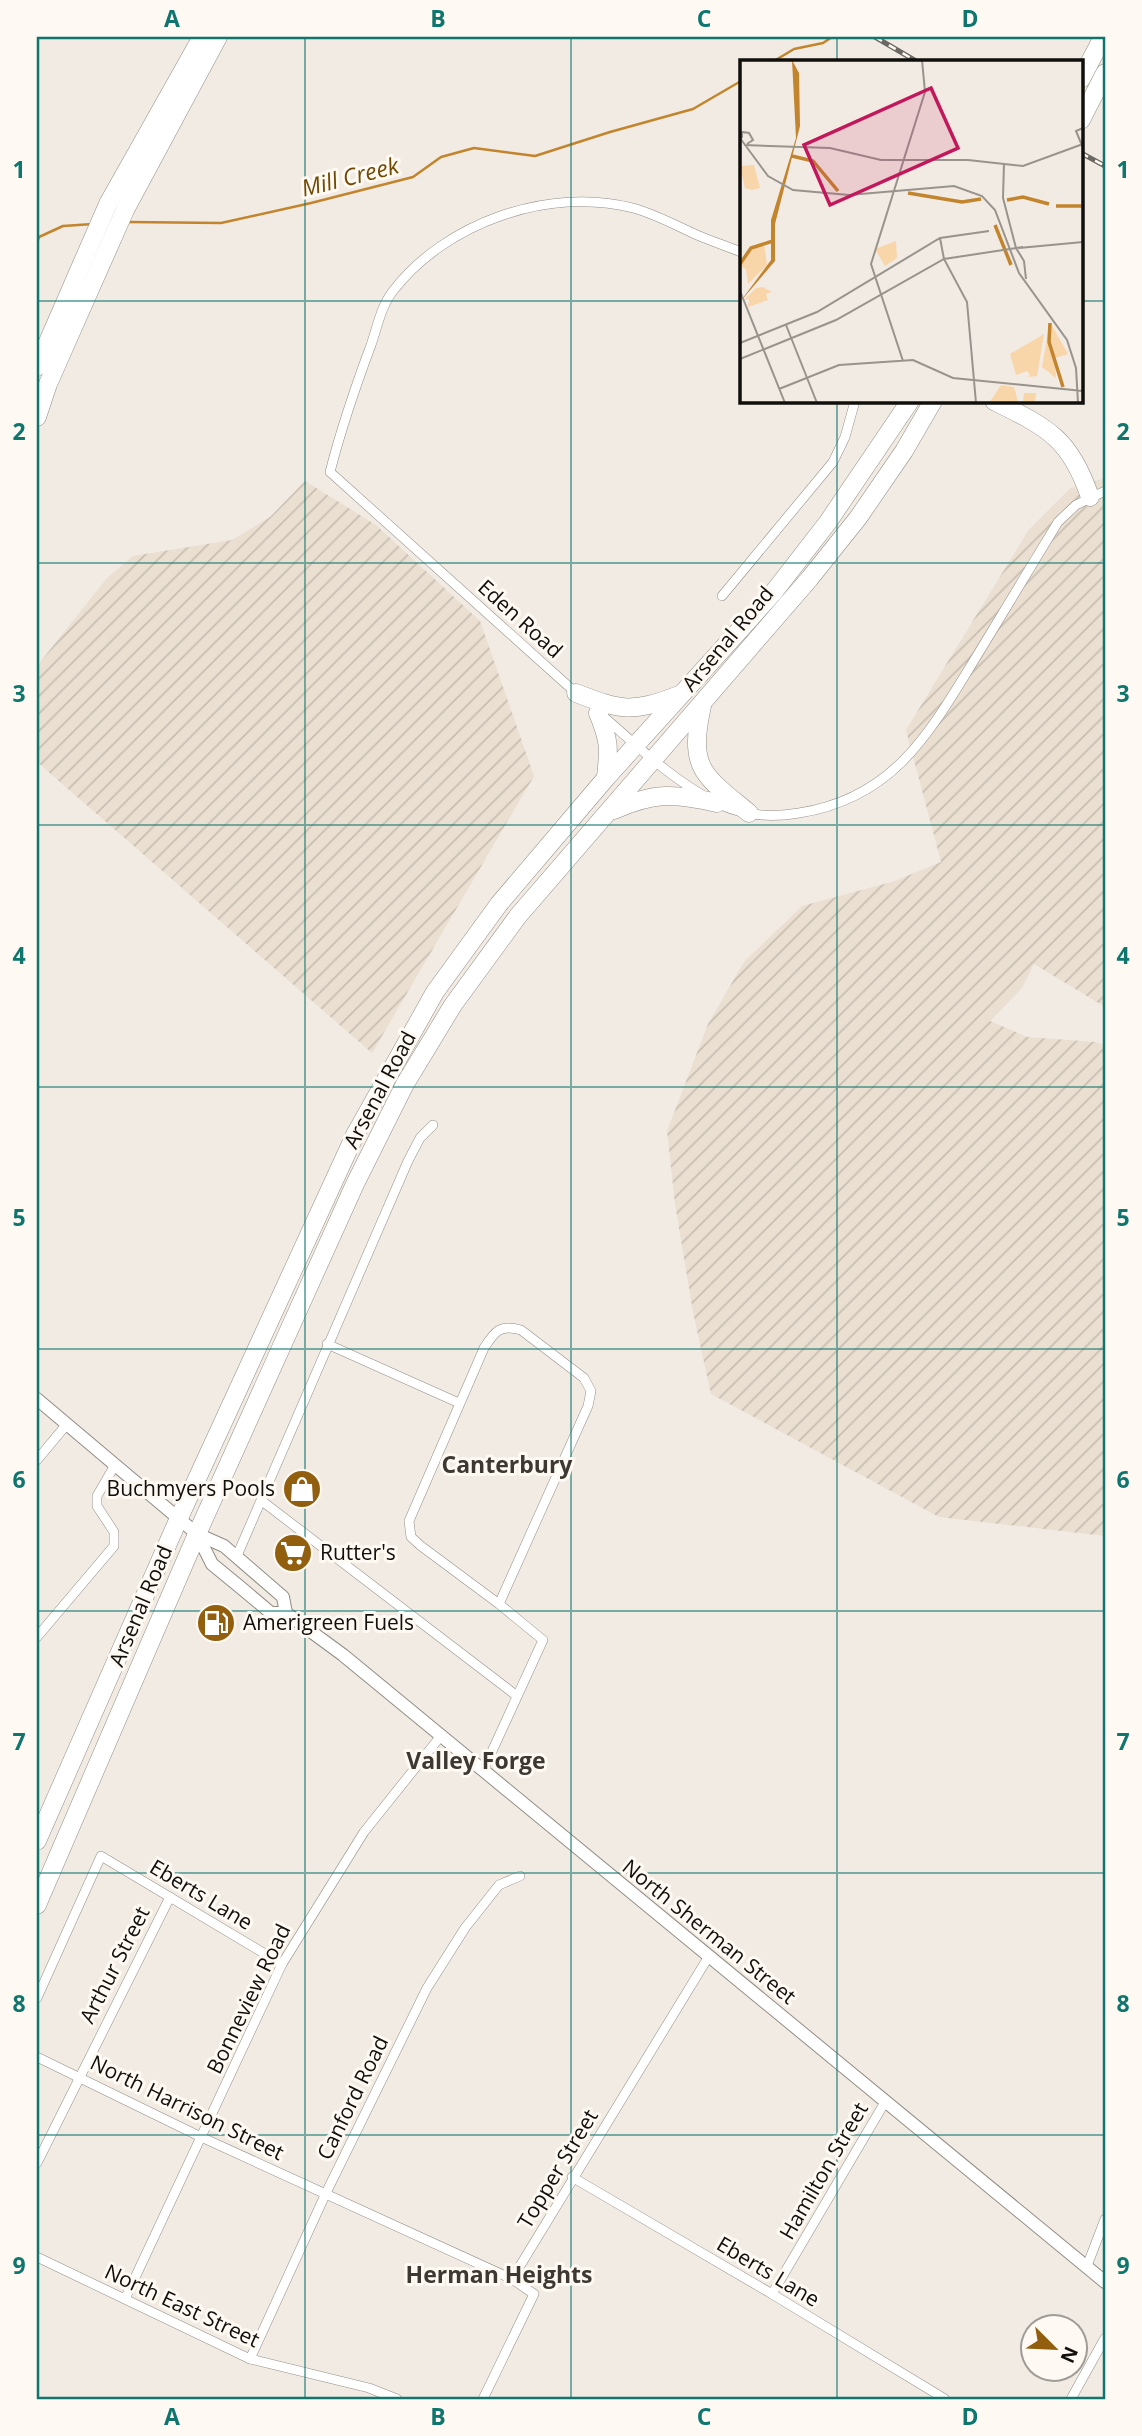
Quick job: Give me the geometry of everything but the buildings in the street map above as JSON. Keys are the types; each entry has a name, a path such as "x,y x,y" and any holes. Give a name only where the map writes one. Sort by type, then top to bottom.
{"highway":[{"path":"37,417 48,384 112,239 117,207 202,37"},
{"path":"37,367 91,242 117,207 218,37"},
{"path":"1082,77 1103,37"},
{"path":"1082,118 1105,73"},
{"name":"Arsenal Road","path":"37,1841 179,1518 355,1135 435,992 499,904 606,778 773,593 828,522 909,402"},
{"name":"Arsenal Road","path":"37,1905 197,1534 355,1184 405,1084 453,1005 518,916 703,705 858,518 904,451 932,402"},
{"path":"996,402 1050,431 1071,453 1098,494"},
{"path":"576,693 612,707 628,708 653,705 682,694"},
{"path":"703,705 697,730 697,752 701,767 713,783 749,813"},
{"path":"598,713 608,738 610,752 606,778"},
{"path":"611,811 654,796 696,798 717,803"}],"main road":[{"name":"North Sherman Street","path":"37,1399 197,1534 224,1546 283,1597 286,1613"},
{"name":"North Sherman Street","path":"197,1534 212,1564 271,1613 286,1613 343,1655 1105,2282"}],"street":[{"name":"Eden Road","path":"740,253 663,218 631,208 589,202 552,203 491,219 440,246 392,292 345,414 330,472 636,746 717,803 749,813 776,817 824,810 862,794 900,765 929,732 1058,522 1076,505 1098,494"},
{"path":"722,596 833,462 845,437 855,402"},
{"path":"236,1558 408,1161 419,1138 433,1125"},
{"path":"483,1772 543,1640 411,1537 409,1521 484,1348 494,1333 508,1326 521,1330 584,1378 591,1391 588,1406 499,1604"},
{"path":"327,1344 458,1403"},
{"path":"37,1461 67,1424"},
{"path":"37,1637 114,1546 114,1532 97,1506 97,1496 115,1465"},
{"path":"262,1501 517,1696"},
{"name":"Bonneview Road","path":"125,2299 282,1964 364,1832 440,1737"},
{"name":"Eberts Lane","path":"37,1998 101,1856 282,1964"},
{"name":"Canford Road","path":"250,2359 326,2193 427,1989 465,1927 499,1885 520,1876"},
{"name":"Arthur Street","path":"37,2163 170,1897"},
{"name":"Topper Street","path":"512,2279 709,1956"},
{"name":"North Harrison Street","path":"37,2057 201,2137 512,2279"},
{"name":"Hamilton Street","path":"772,2294 885,2102"},
{"name":"Eberts Lane","path":"572,2177 945,2399"},
{"path":"1087,2266 1105,2219"},
{"name":"North East Street","path":"37,2257 250,2359 369,2388 397,2399"},
{"path":"483,2399 534,2294 512,2279"},
{"path":"1071,2399 1105,2338"}],"shaded area":[{"path":"1105,478 1105,1007 1034,964 1022,988 990,1021 1027,1037 1105,1045 1105,1536 939,1517 711,1394 693,1312 675,1204 667,1131 708,1024 744,962 802,906 895,881 941,862 906,730 1028,531 1071,488"},
{"path":"305,481 376,525 480,621 534,776 372,1053 37,762 37,666 107,578 133,556 232,540 270,517"}],"waterway":[{"name":"Mill Creek","path":"776,60 794,49 823,43 832,37"},
{"name":"Mill Creek","path":"128,222 221,223 413,177 441,157 474,148 535,156 693,109 740,82"},
{"name":"Mill Creek","path":"37,243 39,237 63,226 93,224"}],"railway":[{"path":"875,37 914,60"},
{"path":"1082,154 1105,166"}],"place":[{"name":"Buchmyers Pools","path":"302,1489"},
{"name":"Rutter's","path":"293,1553"},
{"name":"Amerigreen Fuels","path":"216,1623"}],"district":[{"name":"Canterbury","path":"507,1465"},
{"name":"Valley Forge","path":"476,1761"},
{"name":"Herman Heights","path":"499,2275"}]}
